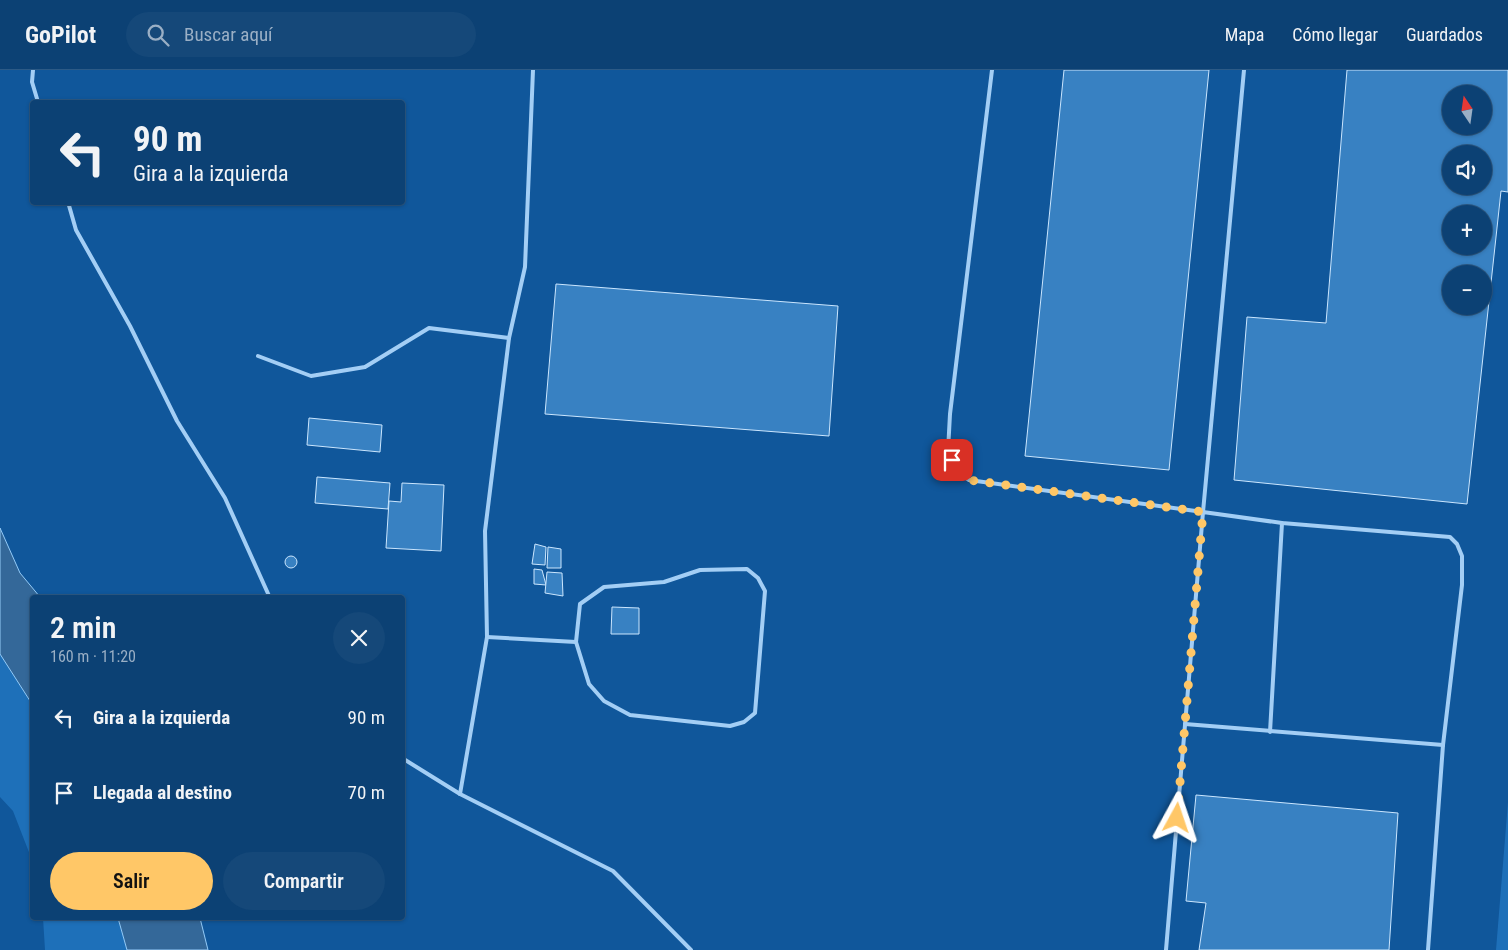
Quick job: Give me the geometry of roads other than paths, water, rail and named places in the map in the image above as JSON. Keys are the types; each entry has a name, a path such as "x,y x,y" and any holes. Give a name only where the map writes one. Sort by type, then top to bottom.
{"lane":[{"path":"33,70 32,82 37,100"},
{"path":"460,794 487,637 485,531 509,338 525,268 533,70"},
{"path":"992,70 950,414 948,450 955,470 969,480 1282,523 1450,537 1457,544 1462,556 1462,585 1443,745 1428,950"},
{"path":"1166,950 1203,512 1244,70"},
{"path":"69,205 76,230 130,326 177,421 225,498 269,595"},
{"path":"258,356 311,376 365,367 429,328 509,338"},
{"path":"1270,732 1282,523"},
{"path":"747,569 758,578 764,591 754,713 744,722 730,726 630,715 604,701 589,684 576,642 580,604 604,587 664,582 700,570 747,569"},
{"path":"487,637 576,642"},
{"path":"1185,724 1443,745"},
{"path":"405,760 460,794 613,871 691,950"}]}
